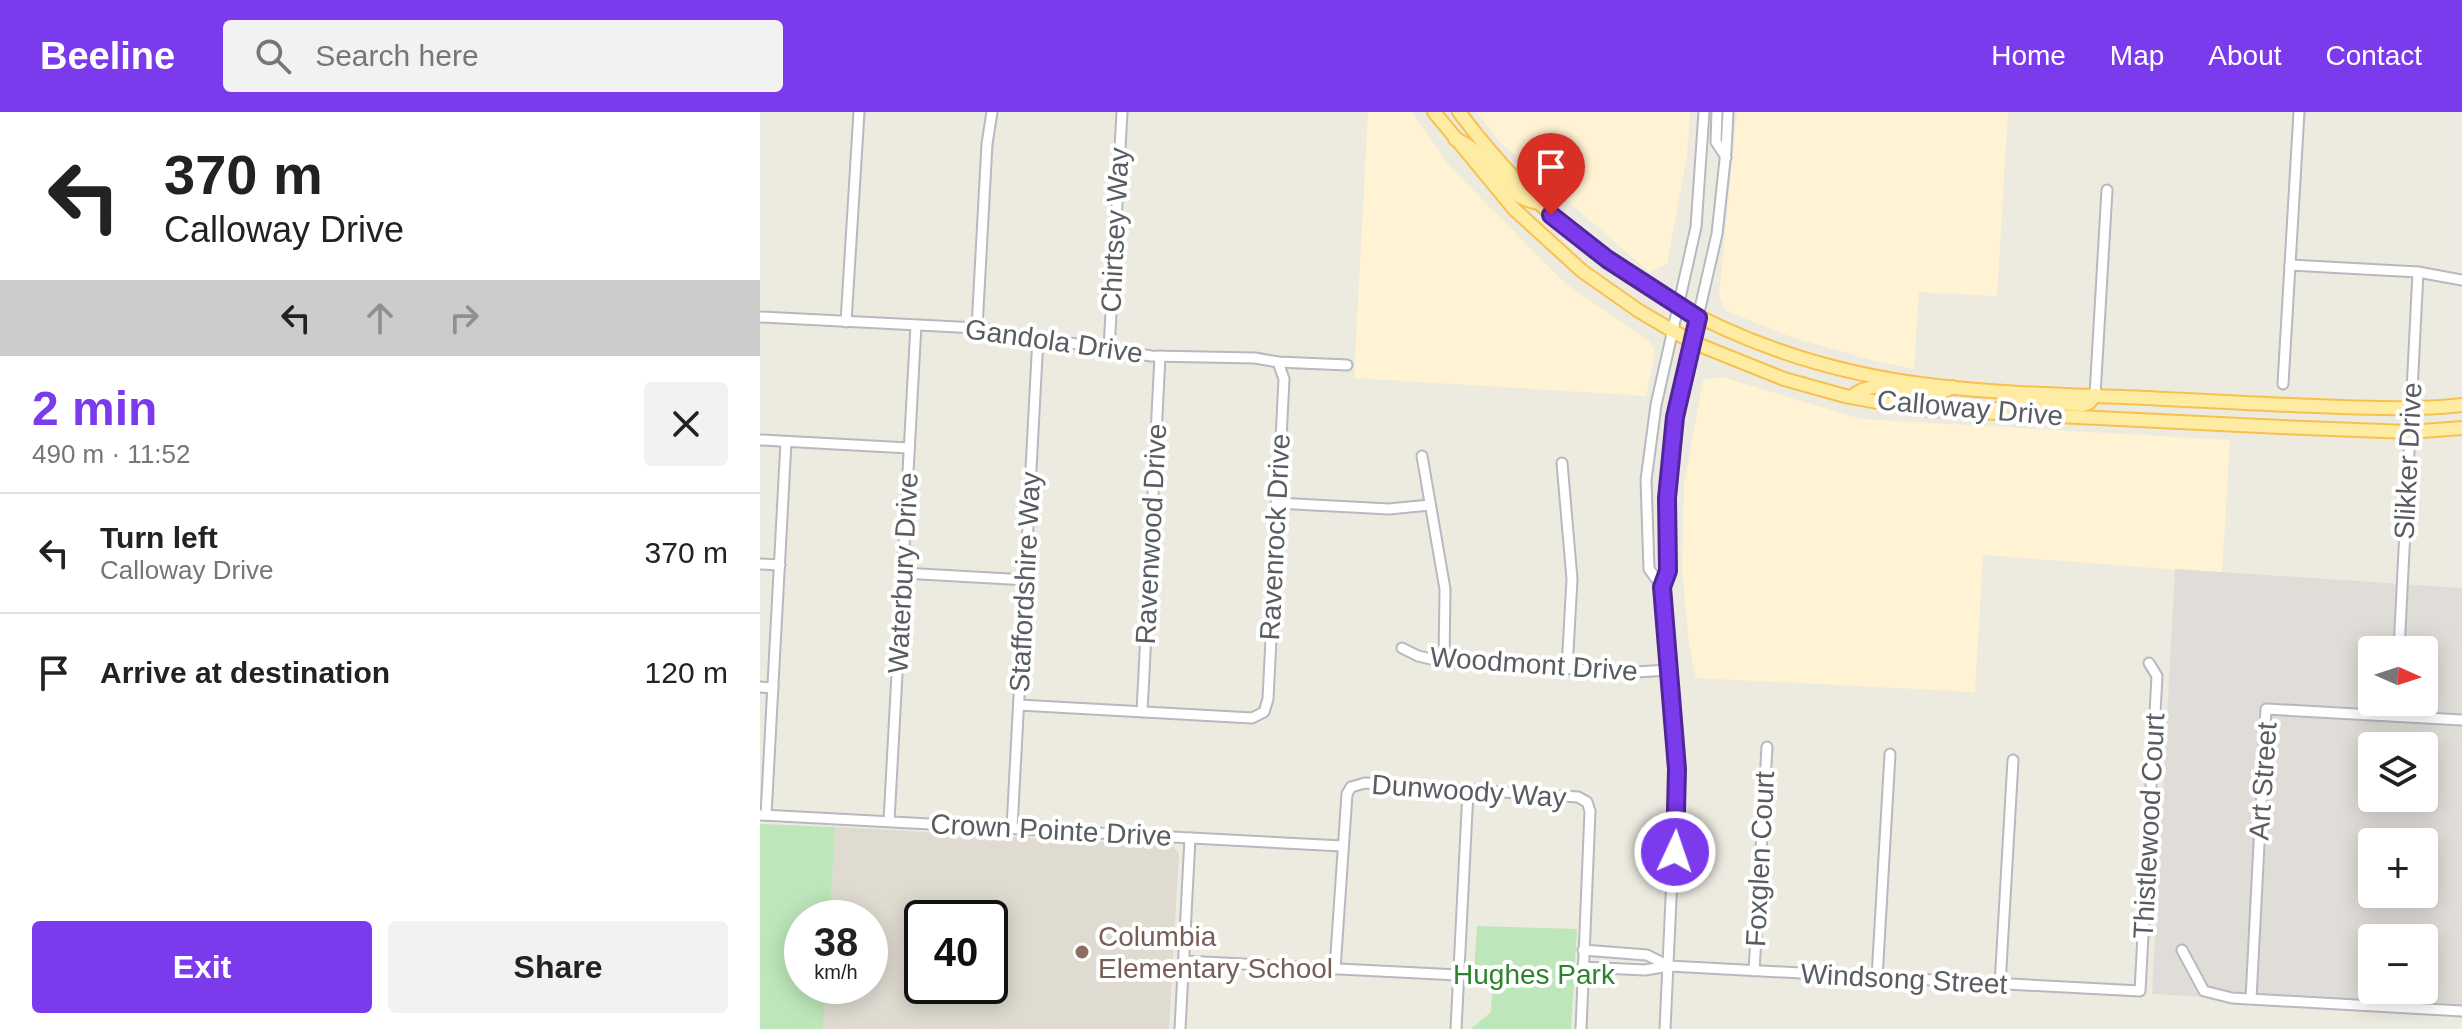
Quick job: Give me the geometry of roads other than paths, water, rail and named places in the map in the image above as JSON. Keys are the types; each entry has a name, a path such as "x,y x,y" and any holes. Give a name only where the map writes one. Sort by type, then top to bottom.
{"main road":[{"name":"Calloway Drive","path":"1434,112 1504,198 1547,241 1610,292 1692,342 1778,377 1851,397 1915,409 2409,432 2462,428"},
{"path":"1448,112 1472,130"},
{"name":"Calloway Drive","path":"1459,112 1539,203 1586,244 1698,318 1782,352 1848,371 1953,387 2410,409 2462,405"},
{"path":"1454,139 1473,147 1521,199 1539,203"},
{"path":"1851,397 1870,385 1941,395 1953,387"},
{"path":"1990,413 2015,400 2082,405 2089,403 2095,395"}],"street":[{"path":"846,322 859,112"},
{"path":"977,328 987,144 992,112"},
{"name":"Chirtsey Way","path":"1109,349 1122,112"},
{"path":"1662,587 1649,569 1646,480 1656,405 1696,227 1704,112"},
{"path":"1717,112 1716,142 1726,157"},
{"path":"1665,1029 1677,803 1662,587 1668,571 1667,498 1674,426 1717,234 1728,112"},
{"path":"2283,384 2299,112"},
{"path":"2095,395 2107,190"},
{"path":"2290,265 2418,272 2462,280"},
{"name":"Slikker Drive","path":"2400,636 2418,272"},
{"name":"Gandola Drive","path":"760,317 977,328 1160,356 1255,358 1347,365"},
{"name":"Waterbury Drive","path":"889,821 916,325"},
{"name":"Staffordshire Way","path":"1012,828 1038,337"},
{"name":"Ravenwood Drive","path":"1142,712 1160,356"},
{"name":"Ravenrock Drive","path":"1142,712 1252,718 1264,712 1268,699 1284,379 1278,362"},
{"path":"760,440 909,448"},
{"path":"763,815 786,442"},
{"path":"1422,456 1445,589 1444,662"},
{"path":"1562,463 1572,579 1567,669"},
{"path":"1276,503 1389,509 1430,505"},
{"path":"760,564 780,565"},
{"path":"903,573 1025,580"},
{"name":"Woodmont Drive","path":"1402,648 1418,656 1444,662 1636,672 1669,670"},
{"name":"Thistlewood Court","path":"2140,991 2157,676 2149,663"},
{"path":"760,687 773,688"},
{"path":"1019,705 1142,712"},
{"name":"Art Street","path":"2251,999 2266,709 2358,714"},
{"name":"Art Street","path":"2395,716 2462,720"},
{"name":"Foxglen Court","path":"1754,971 1767,747"},
{"path":"1877,978 1890,754"},
{"path":"2000,985 2013,760"},
{"name":"Dunwoody Way","path":"1342,846 1347,794 1351,787 1365,783 1568,795 1587,802 1590,821 1583,950"},
{"path":"1456,1029 1468,791"},
{"name":"Crown Pointe Drive","path":"763,815 1342,846"},
{"path":"1180,1029 1190,838"},
{"path":"1335,969 1342,846"},
{"path":"1581,1029 1583,950"},
{"name":"Windsong Street","path":"1583,950 1647,955 1669,966"},
{"path":"2182,950 2204,991 2232,998 2462,1011"},
{"path":"1184,961 1458,975"},
{"name":"Windsong Street","path":"1582,967 1645,970 1669,966 2140,991"}],"place":[{"name":"Columbia Elementary School","path":"1082,952"}],"park label":[{"name":"Hughes Park","path":"1534,974"}]}
